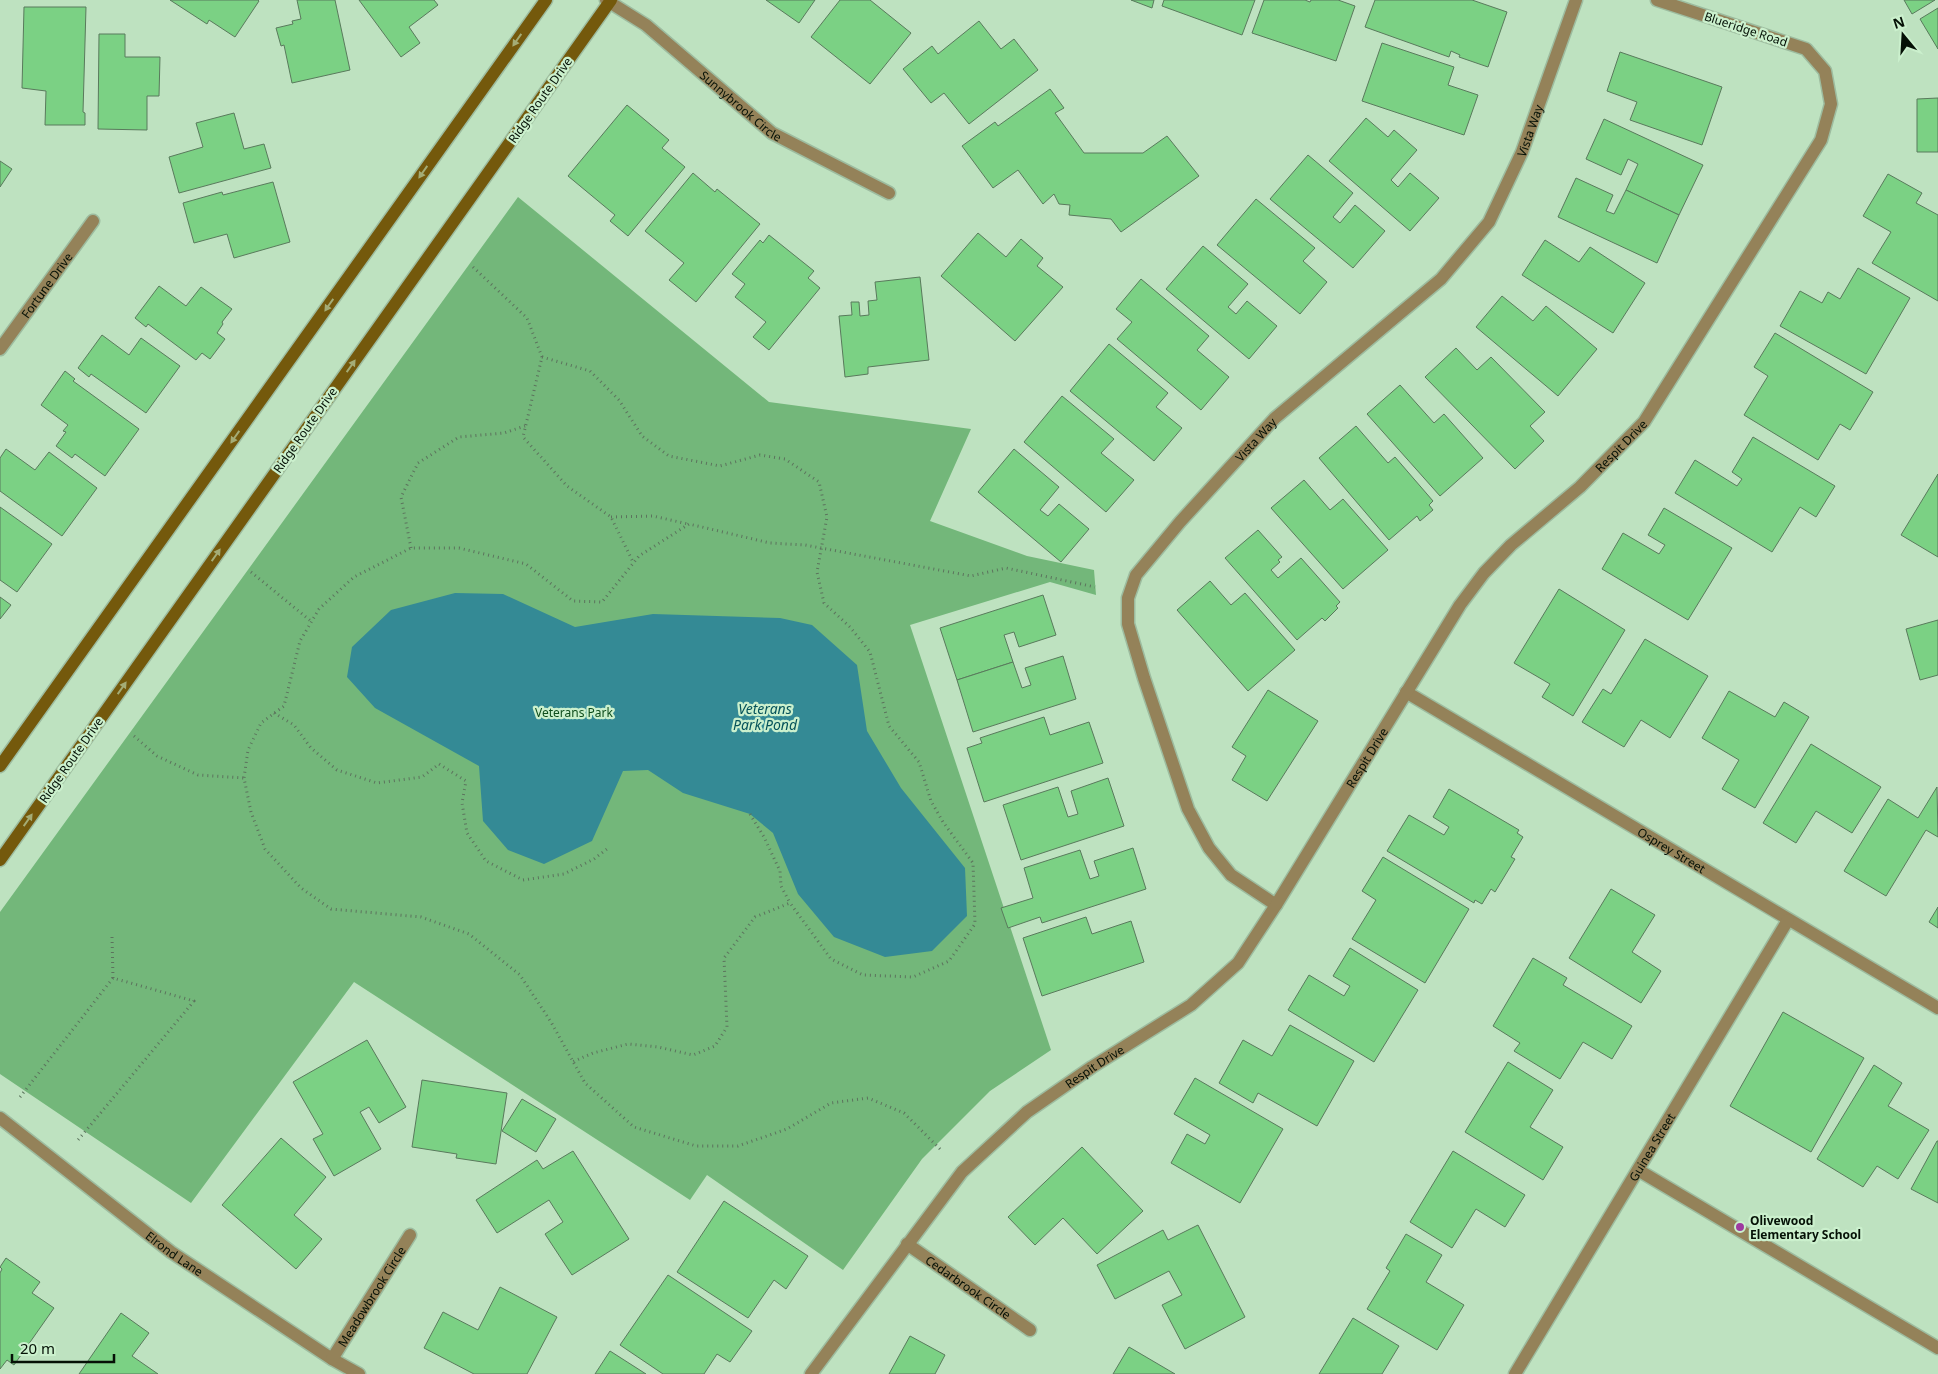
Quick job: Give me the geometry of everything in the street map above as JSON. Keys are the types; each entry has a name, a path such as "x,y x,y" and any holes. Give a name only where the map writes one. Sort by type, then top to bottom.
{"main road":[{"path":"0,766 546,0"},
{"name":"Ridge Route Drive","path":"0,860 609,1"}],"street":[{"name":"Vista Way","path":"1276,904 1231,875 1209,848 1188,809 1130,632 1128,624 1128,598 1136,575 1180,522 1275,418 1441,279 1489,222 1522,152 1576,0"},
{"name":"Blueridge Road","path":"1657,0 1806,49 1825,71"},
{"name":"Sunnybrook Circle","path":"609,1 646,25 772,133 889,194"},
{"name":"Respit Drive","path":"811,1374 962,1172 1027,1112 1092,1067 1191,1005 1238,963 1460,605 1484,572 1511,545 1580,487 1644,422 1821,140 1831,104 1825,71"},
{"name":"Fortune Drive","path":"0,349 93,221"},
{"name":"Osprey Street","path":"1406,692 1938,1008"},
{"name":"Guinea Street","path":"1515,1374 1788,920"},
{"name":"Elrond Lane","path":"0,1118 171,1252 332,1359 360,1374"},
{"path":"1638,1170 1938,1348"},
{"name":"Meadowbrook Circle","path":"332,1359 410,1235"},
{"name":"Cedarbrook Circle","path":"907,1244 1030,1330"}],"path":[{"path":"473,267 527,318 542,357 522,437 567,486 611,517 634,562"},
{"path":"542,357 590,371 619,400 642,436 669,456 720,466 760,455 785,459 819,482 827,517 823,548 817,572 824,603 850,627 870,652 890,726 919,762 931,801 943,822 973,863 975,924 949,961 913,977 863,975 831,959 790,903 781,886 780,871 764,837 750,814"},
{"path":"411,548 401,497 418,463 459,437 504,433 526,425"},
{"path":"611,517 653,516 770,543 805,545 971,576 1006,568 1095,587"},
{"path":"689,524 639,556 602,602 573,601 526,564 459,548 411,548 354,577 319,608 300,641 284,706 261,723 248,750 244,778 251,812 265,849 302,888 331,909 421,917 469,934 520,975 551,1022 584,1083 634,1127 696,1146 738,1146 787,1129 831,1103 868,1098 904,1113 940,1149"},
{"path":"251,572 312,622"},
{"path":"274,713 294,725 311,748 337,770 377,783 422,777 439,764 466,781 462,803 467,832 486,861 523,880 564,874 594,859 607,849"},
{"path":"134,736 157,756 198,775 244,778"},
{"path":"572,1062 592,1053 628,1044 658,1047 692,1055 714,1046 727,1027 724,958 755,917 790,903"},
{"path":"20,1097 113,978 112,937"},
{"path":"78,1140 194,1000 113,978"}],"green space":[{"name":"Veterans Park","path":"518,197 769,402 971,429 930,521 1027,556 1094,570 1096,595 1050,582 910,625 1051,1050 990,1091 922,1159 843,1270 707,1175 690,1200 354,982 191,1203 0,1074 0,912"}],"water":[{"name":"Veterans Park Pond","path":"455,593 503,594 575,627 653,614 780,618 812,625 857,665 867,731 901,788 965,868 967,916 932,951 885,957 834,937 798,894 773,833 750,814 683,793 648,770 623,771 592,841 544,864 508,850 483,821 479,766 375,708 347,677 352,647 391,610"}],"building":[{"path":"170,0 259,1 235,37 209,20 207,24"},
{"path":"297,0 335,0 350,70 292,83 284,45 281,46 276,28 293,24 292,21 301,19"},
{"path":"359,0 434,0 438,5 409,27 420,43 401,57"},
{"path":"766,0 815,0 799,23"},
{"path":"840,0 870,0 911,33 870,84 811,37"},
{"path":"1131,0 1154,0 1152,8"},
{"path":"1164,0 1255,0 1242,35 1162,6"},
{"path":"1264,0 1305,0 1310,2 1311,0 1338,0 1355,6 1336,61 1252,33"},
{"path":"1375,0 1472,0 1507,12 1488,67 1459,57 1460,55 1451,51 1449,57 1365,27"},
{"path":"1904,0 1935,0 1912,14"},
{"path":"24,7 86,7 83,112 85,113 85,125 45,125 46,91 22,88"},
{"path":"1938,8 1938,49 1920,19"},
{"path":"979,21 1001,49 1014,39 1038,70 969,124 944,93 931,103 903,69 932,46 938,54"},
{"path":"99,34 125,34 125,57 160,57 159,96 147,96 147,130 98,129"},
{"path":"1382,43 1454,67 1448,85 1478,95 1464,135 1362,101"},
{"path":"1620,52 1722,87 1702,145 1630,120 1637,102 1607,91"},
{"path":"1050,89 1064,108 1055,113 1084,153 1143,153 1167,136 1199,176 1121,232 1111,219 1069,215 1070,205 1059,204 1054,194 1043,204 1018,170 993,188 962,146 995,122 998,126"},
{"path":"1938,98 1938,152 1917,152 1917,99"},
{"path":"627,105 669,140 662,148 685,167 628,236 610,221 615,215 568,176"},
{"path":"234,113 244,149 264,144 271,168 179,193 169,157 203,147 196,123"},
{"path":"1366,118 1388,137 1394,130 1417,150 1391,180 1398,187 1410,173 1439,198 1410,231 1329,161"},
{"path":"1604,119 1703,165 1679,215 1626,190 1638,164 1628,159 1621,175 1586,159"},
{"path":"1308,155 1353,193 1333,217 1340,223 1355,205 1385,231 1353,268 1270,199"},
{"path":"0,161 12,169 0,187"},
{"path":"693,173 715,192 717,189 760,224 696,302 669,280 684,263 645,231"},
{"path":"1888,174 1922,193 1916,203 1938,215 1938,301 1872,263 1891,232 1863,216"},
{"path":"1576,178 1613,195 1606,211 1614,214 1626,190 1679,215 1657,263 1558,217"},
{"path":"273,182 290,242 234,258 227,234 194,243 183,203 222,192 223,195"},
{"path":"1256,199 1315,248 1303,261 1327,282 1300,314 1217,245"},
{"path":"978,233 1006,257 1021,239 1043,258 1037,266 1063,287 1015,341 941,276"},
{"path":"769,235 814,271 808,278 820,288 769,350 753,337 766,322 735,297 745,284 732,274 760,240 763,243"},
{"path":"1545,240 1579,262 1590,247 1645,283 1613,333 1522,275"},
{"path":"1203,246 1248,284 1228,307 1236,314 1247,301 1277,326 1249,359 1166,289"},
{"path":"1858,268 1910,298 1866,374 1780,326 1800,291 1822,303 1828,292 1840,299"},
{"path":"920,277 929,360 868,367 868,374 845,377 839,316 852,315 851,302 859,302 860,316 869,315 868,301 877,300 875,282"},
{"path":"1141,279 1209,336 1197,350 1229,377 1201,410 1117,339 1132,322 1116,309"},
{"path":"159,286 186,306 201,287 232,309 222,322 223,324 217,333 225,339 210,359 202,353 196,360 148,324 146,327 135,318"},
{"path":"1502,296 1533,321 1546,306 1597,349 1558,396 1476,327"},
{"path":"1775,333 1873,392 1850,430 1840,424 1818,460 1744,415 1768,376 1754,367"},
{"path":"102,335 129,355 141,338 180,366 146,413 91,374 89,377 78,368"},
{"path":"1109,344 1168,393 1156,407 1182,428 1154,461 1070,391"},
{"path":"1456,348 1477,370 1491,357 1545,412 1530,426 1544,441 1515,469 1425,377"},
{"path":"65,371 75,379 73,381 139,429 105,476 75,454 72,458 56,446 66,432 63,431 68,425 41,405"},
{"path":"1400,385 1434,423 1444,414 1483,458 1440,496 1367,414"},
{"path":"1062,396 1114,439 1101,453 1134,480 1106,512 1024,442"},
{"path":"1356,426 1388,463 1395,457 1433,501 1429,505 1433,510 1420,521 1417,516 1389,540 1319,458"},
{"path":"1753,437 1835,486 1816,517 1800,507 1772,552 1675,493 1695,460 1737,486 1742,479 1732,472"},
{"path":"6,449 35,470 49,452 97,488 62,536 0,491 0,458"},
{"path":"1014,449 1059,487 1040,510 1048,516 1059,504 1089,529 1061,562 978,492"},
{"path":"1938,474 1938,557 1901,535"},
{"path":"1304,480 1330,510 1343,499 1388,550 1343,589 1271,508"},
{"path":"0,507 52,544 17,592 0,580"},
{"path":"1664,508 1732,548 1688,620 1602,569 1623,533 1659,554 1665,545 1648,535"},
{"path":"1258,530 1282,557 1278,560 1280,562 1271,570 1278,578 1301,558 1340,602 1336,606 1338,608 1325,621 1322,618 1297,640 1225,558"},
{"path":"1210,581 1231,605 1245,593 1295,650 1248,691 1177,610"},
{"path":"1559,589 1625,630 1573,716 1542,697 1550,684 1514,663"},
{"path":"1043,595 1056,635 1019,647 1014,632 1004,635 1013,662 957,680 940,628"},
{"path":"0,597 11,605 0,619"},
{"path":"1938,620 1938,675 1920,680 1906,629"},
{"path":"1645,639 1708,676 1670,738 1641,720 1624,747 1582,722 1603,689 1611,694"},
{"path":"1063,656 1076,699 973,732 957,680 1013,662 1022,688 1031,685 1025,668"},
{"path":"1268,690 1318,721 1267,801 1232,780 1246,756 1232,747"},
{"path":"1729,691 1775,717 1784,702 1809,717 1755,808 1722,789 1739,760 1702,738"},
{"path":"1044,717 1050,735 1089,722 1103,763 984,802 967,748 982,743 980,738"},
{"path":"1811,744 1881,787 1852,833 1816,811 1796,843 1763,823"},
{"path":"1108,778 1124,826 1021,860 1003,805 1058,787 1068,817 1078,814 1071,791"},
{"path":"1937,787 1938,837 1926,830 1886,896 1844,871 1888,799 1918,818"},
{"path":"1449,789 1519,830 1517,833 1523,837 1511,857 1515,859 1495,892 1491,889 1482,904 1475,900 1474,903 1387,851 1409,815 1444,835 1449,827 1433,817"},
{"path":"1133,848 1146,889 1042,923 1040,917 1008,928 1001,908 1033,898 1024,868 1080,850 1090,879 1099,876 1094,861"},
{"path":"1383,857 1469,909 1425,983 1352,939 1376,900 1362,891"},
{"path":"1611,889 1655,915 1632,952 1661,971 1641,1003 1569,958"},
{"path":"1938,907 1938,928 1929,922"},
{"path":"1086,917 1092,934 1131,921 1144,962 1042,996 1023,938"},
{"path":"1350,948 1418,990 1374,1062 1288,1010 1309,975 1344,996 1350,986 1333,976"},
{"path":"1533,958 1567,978 1563,985 1632,1026 1612,1059 1583,1042 1560,1079 1514,1051 1520,1043 1493,1026"},
{"path":"1783,1012 1864,1058 1811,1152 1730,1106"},
{"path":"1290,1025 1354,1061 1317,1126 1258,1093 1253,1103 1219,1083 1243,1040 1272,1056"},
{"path":"367,1040 406,1107 379,1123 369,1107 360,1112 381,1149 334,1176 313,1139 323,1134 293,1082"},
{"path":"1508,1062 1553,1090 1530,1127 1563,1147 1543,1180 1465,1132"},
{"path":"1874,1065 1902,1083 1888,1106 1929,1130 1898,1179 1877,1166 1863,1187 1817,1159"},
{"path":"1195,1078 1283,1129 1240,1203 1171,1163 1187,1134 1205,1144 1210,1135 1174,1114"},
{"path":"422,1080 507,1093 496,1164 456,1158 457,1154 412,1147"},
{"path":"522,1099 556,1119 536,1152 502,1131"},
{"path":"281,1138 326,1177 294,1215 322,1239 296,1269 222,1205"},
{"path":"1938,1141 1938,1203 1911,1189"},
{"path":"1082,1147 1143,1211 1097,1254 1063,1218 1035,1245 1008,1217"},
{"path":"573,1151 629,1239 572,1275 545,1234 563,1222 549,1200 497,1233 476,1200 537,1160 543,1169"},
{"path":"1453,1151 1525,1195 1505,1227 1476,1209 1452,1248 1410,1222"},
{"path":"724,1201 808,1256 786,1289 774,1280 748,1318 677,1272"},
{"path":"1198,1225 1245,1317 1185,1349 1162,1305 1182,1295 1169,1271 1115,1299 1097,1265 1163,1230 1168,1240"},
{"path":"1406,1234 1442,1255 1426,1282 1464,1305 1437,1350 1367,1309 1390,1271 1386,1268"},
{"path":"6,1258 40,1282 32,1293 54,1308 14,1365 7,1360 0,1369 0,1273 2,1269 0,1267"},
{"path":"668,1275 752,1331 730,1362 717,1354 704,1374 663,1374 620,1345"},
{"path":"500,1287 557,1317 527,1374 474,1374 424,1348 443,1312 478,1330"},
{"path":"121,1313 149,1333 132,1356 158,1374 79,1374"},
{"path":"1353,1318 1399,1346 1382,1374 1319,1374"},
{"path":"910,1336 945,1355 935,1374 889,1374"},
{"path":"1129,1347 1175,1374 1113,1374"},
{"path":"610,1351 646,1374 595,1374"}],"place":[{"name":"Olivewood Elementary School","path":"1740,1227"}]}
